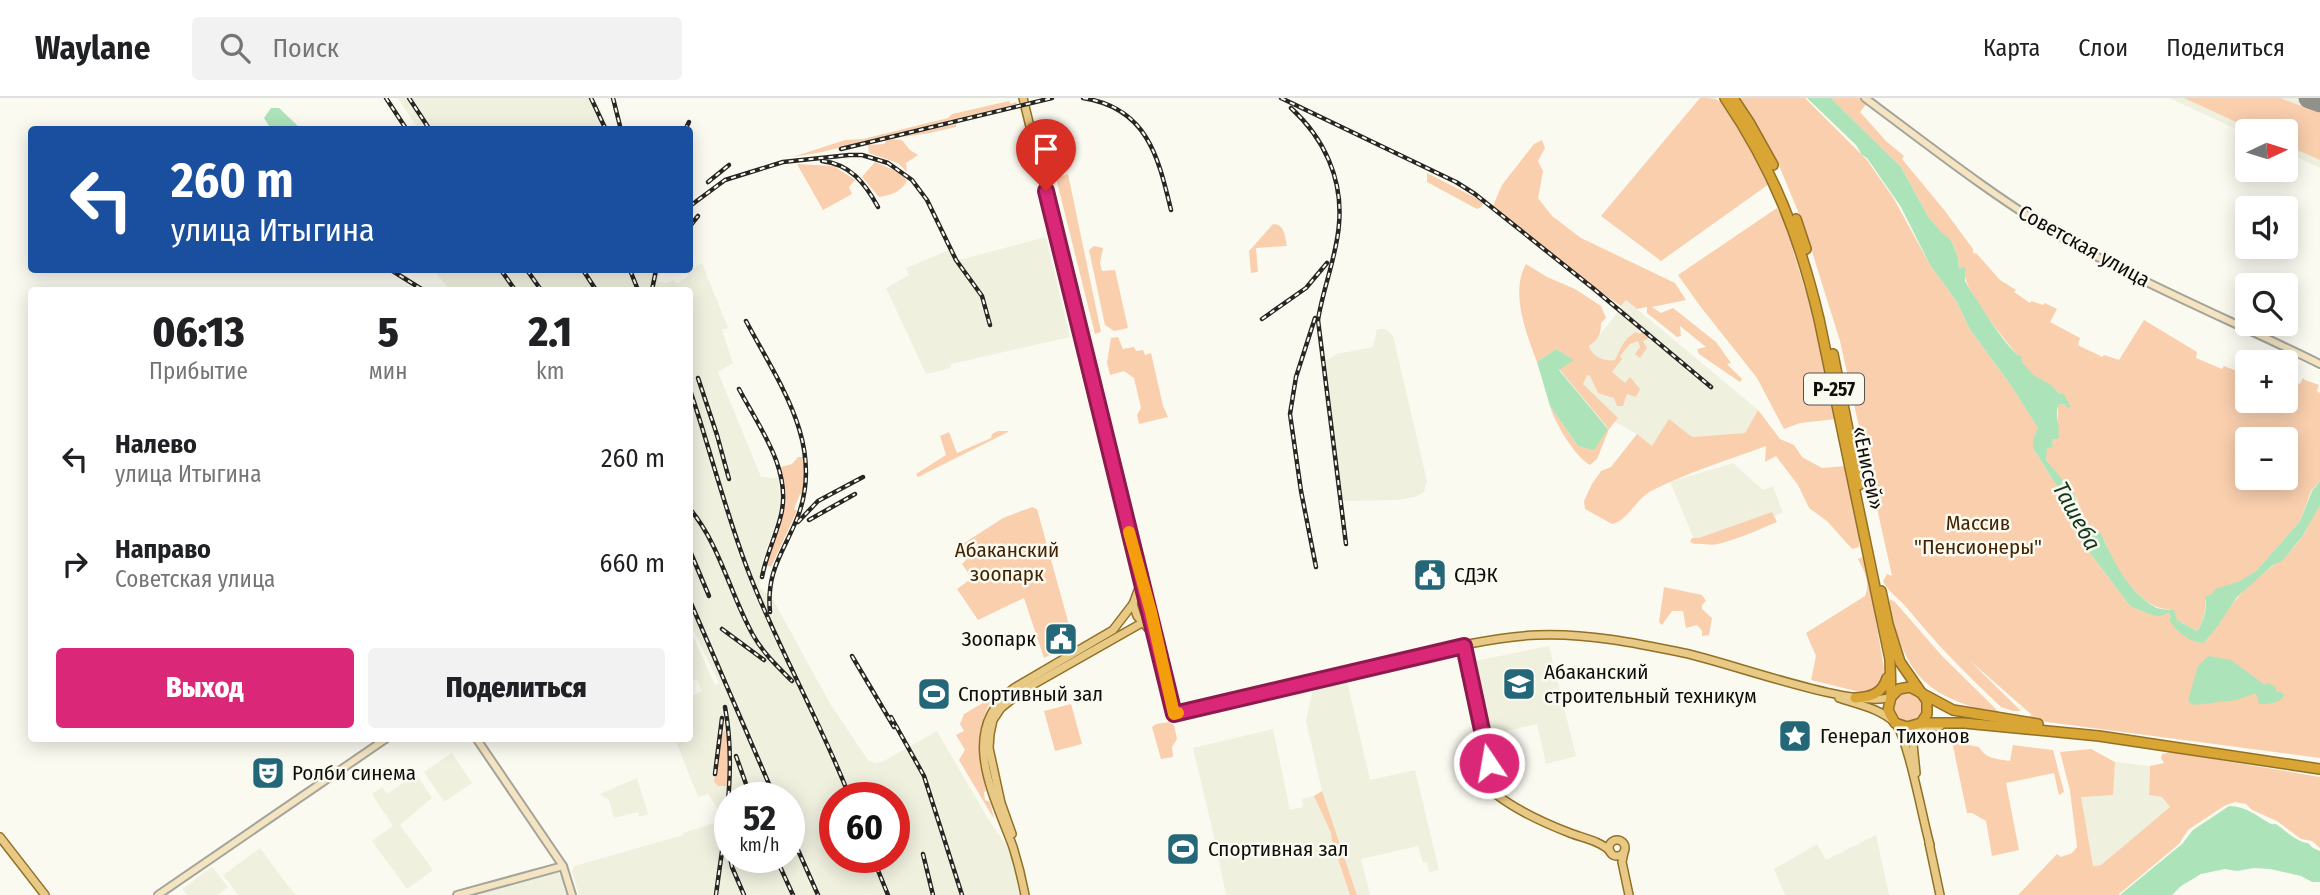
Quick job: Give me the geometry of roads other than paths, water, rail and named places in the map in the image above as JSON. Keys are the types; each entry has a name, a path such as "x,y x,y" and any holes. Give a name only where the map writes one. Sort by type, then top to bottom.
{"highway":[{"name":"«Енисей»","path":"1724,98 1766,163 1807,273 1819,319 1889,659 1891,697 1888,710 1895,723"},
{"name":"«Енисей»","path":"1732,98 1755,131 1787,195 1814,276 1844,405 1892,638"},
{"name":"Р-257","path":"1892,638 1900,662 1922,692 1953,710 2007,720 2171,740 2320,766"},
{"name":"Р-257","path":"1892,638 1907,666 1932,692 1958,706 2007,720"},
{"path":"1855,701 1875,695 1884,687 1889,659"},
{"path":"1891,697 1904,687 1922,692 1928,706 1927,714 1921,723"},
{"name":"Р-257","path":"1895,723 1907,727 1921,723 1958,723 2123,739 2320,766"}],"main road":[{"path":"1023,98 1174,714 1464,646 1524,636 1607,638 1685,653 1855,701 1895,723 1912,765 1940,895"},
{"path":"1027,895 986,768 983,736 987,719 1002,697 1113,630 1134,602 1140,584 1137,562"},
{"path":"1134,602 1141,598 1149,605"},
{"path":"1134,602 1135,613 1147,625 1158,648"},
{"path":"1147,625 1151,614"},
{"path":"1027,895 991,762 990,734 993,720 1014,695 1126,632 1147,625"},
{"path":"1464,646 1497,795 1511,805 1558,828 1608,846 1621,857"},
{"path":"1855,701 1891,697"},
{"path":"1855,701 1891,727 1912,765"},
{"path":"1912,765 1913,744 1921,723"},
{"path":"1912,765 1916,740 1920,733 1933,727 1958,723"},
{"path":"0,837 45,895"},
{"path":"1608,846 1617,841 1622,842 1625,847 1621,857 1629,895"}],"street":[{"name":"Советская улица","path":"1865,98 2012,206 2069,241 2165,290 2320,363"},
{"path":"158,895 381,742"},
{"path":"479,742 562,866 572,895"},
{"path":"457,895 562,866"}],"water":[{"name":"Ташеба","path":"1807,98 1831,98 1901,167 1929,218 1951,240 1958,257 1959,269 1965,267 1965,281 2002,337 2022,357 2022,362 2035,376 2060,394 2063,393 2071,407 2058,405 2058,439 2052,440 2053,447 2047,448 2046,460 2074,493 2088,535 2091,537 2096,531 2101,533 2123,575 2147,602 2159,609 2174,610 2177,620 2197,631 2204,615 2205,597 2215,589 2238,582 2256,571 2300,521 2312,491 2320,481 2320,505 2302,537 2283,560 2272,566 2237,597 2204,643 2193,641 2179,632 2169,619 2169,613 2151,615 2130,606 2090,553 2067,496 2054,482 2033,448 2033,439 2038,428 1969,328 1957,302 1930,265 1901,207 1856,145"},
{"path":"271,108 279,108 298,126 269,126 264,118"},
{"path":"1556,349 1574,360 1559,370 1608,429 1594,450 1578,446 1550,406 1537,362"},
{"path":"2208,656 2231,660 2265,685 2268,683 2276,687 2276,691 2284,696 2270,704 2259,704 2256,693 2237,700 2194,705 2188,701 2198,666"},
{"path":"2229,806 2246,810 2276,824 2293,837 2320,851 2320,882 2270,869 2225,869 2201,874 2172,895 2120,895 2182,844 2193,830"}],"waterway":[{"name":"Ташеба","path":"2208,625 2219,603"}],"railway":[{"path":"386,98 404,126"},
{"path":"409,98 427,126"},
{"path":"591,98 604,126"},
{"path":"613,98 620,126"},
{"path":"841,149 1052,98"},
{"path":"1083,98 1105,103 1136,124 1154,153 1171,210"},
{"path":"1281,98 1456,182 1475,194 1711,387"},
{"path":"1291,108 1322,146 1338,191 1338,236 1318,320 1346,544"},
{"path":"687,126 689,122"},
{"path":"693,204 725,180 783,162 862,155 888,163 912,180 927,200 956,260 982,296 990,325"},
{"path":"822,161 841,166 856,176 878,207"},
{"path":"708,182 729,165"},
{"path":"693,222 698,216"},
{"path":"1262,319 1306,288 1327,263"},
{"path":"396,273 418,287"},
{"path":"503,273 513,287"},
{"path":"529,273 539,287"},
{"path":"585,273 594,287"},
{"path":"631,273 637,287"},
{"path":"653,287 655,273"},
{"path":"1315,318 1296,377 1290,414 1316,567"},
{"path":"746,321 794,414 806,464 805,489 798,516 773,573 769,597 770,612"},
{"path":"698,378 729,479"},
{"path":"739,389 772,449 782,482 781,515 762,577"},
{"path":"693,400 747,568 843,782"},
{"path":"798,522 818,501 863,477"},
{"path":"809,520 855,494"},
{"path":"693,513 717,554 753,635 766,654 792,681"},
{"path":"693,558 709,596"},
{"path":"693,608 768,782"},
{"path":"722,629 764,660"},
{"path":"852,656 894,727"},
{"path":"716,895 730,778 725,707"},
{"path":"891,717 924,776 962,895"},
{"path":"715,774 722,718"},
{"path":"736,756 745,782"},
{"path":"923,854 933,895"},
{"path":"805,866 818,895"},
{"path":"735,873 744,895"},
{"path":"783,873 793,895"},
{"path":"879,873 888,895"}],"place":[{"name":"СДЭК","path":"1430,575"},
{"name":"Зоопарк","path":"1061,639"},
{"name":"Абаканский строительный техникум","path":"1519,684"},
{"name":"Спортивный зал","path":"934,694"},
{"name":"Генерал Тихонов","path":"1795,736"},
{"name":"Ролби синема","path":"268,773"},
{"name":"Спортивная зал","path":"1183,849"}],"park label":[{"name":"Массив \"Пенсионеры\"","path":"1978,535"},
{"name":"Абаканский зоопарк","path":"1007,562"}]}
